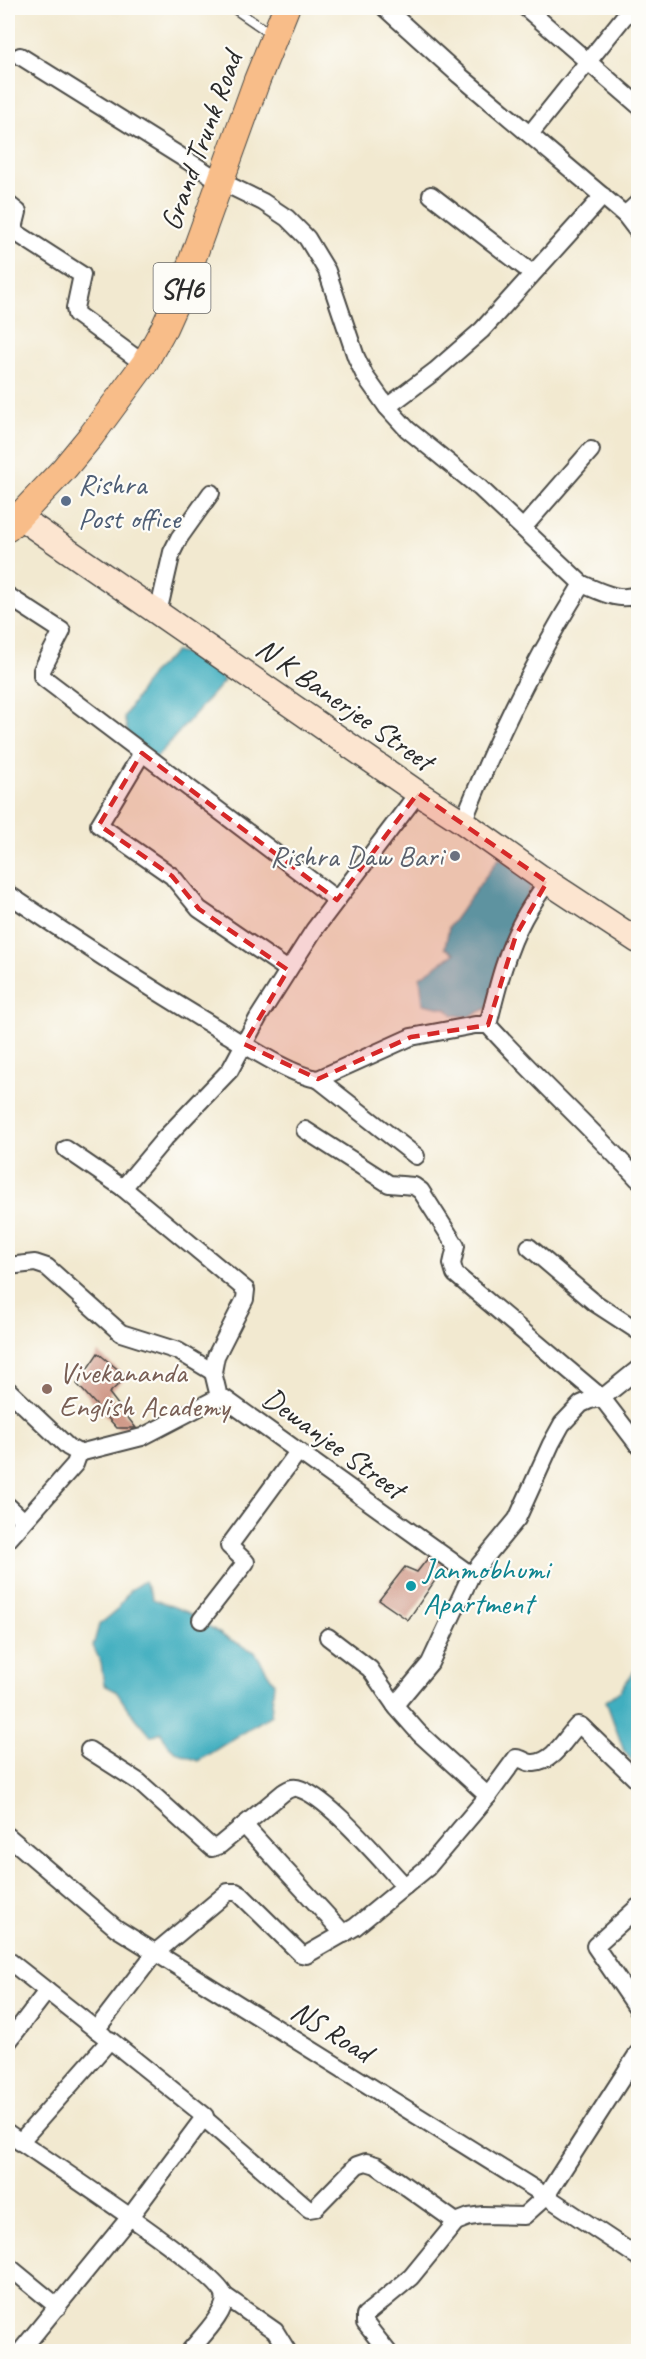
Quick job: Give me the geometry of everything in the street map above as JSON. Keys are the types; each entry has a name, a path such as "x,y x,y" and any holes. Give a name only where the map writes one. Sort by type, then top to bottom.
{"main road":[{"name":"Grand Trunk Road","path":"11,517 63,470 122,396 144,364 164,328 182,288 286,8"}],"street":[{"path":"386,8 459,75 626,215 639,232"},
{"path":"526,8 590,60 639,105"},
{"path":"530,134 590,60 632,15"},
{"path":"21,56 220,181 263,202 286,218 307,238 327,271 356,357 365,376 387,407 407,429 480,488 582,584 611,596 623,598 639,594"},
{"path":"431,195 532,273"},
{"path":"387,407 435,371 482,330 603,196"},
{"path":"626,215 639,203"},
{"path":"8,204 18,212 15,232 82,274 75,308 76,314 144,364"},
{"path":"523,528 591,450"},
{"path":"158,613 172,552 179,538 211,493"},
{"name":"N K Banerjee Street","path":"11,517 158,613 547,882 639,941"},
{"path":"463,822 488,759 508,719 559,622 582,584"},
{"path":"8,596 62,631 42,670 42,676 337,900"},
{"path":"142,753 99,821 99,825 172,876 199,909 288,970"},
{"path":"123,1188 165,1138 230,1070 288,970 337,900 418,793"},
{"path":"488,1025 509,952 524,917 547,882"},
{"path":"8,894 123,970 244,1044 307,1077 318,1079 416,1156"},
{"path":"318,1079 411,1037 475,1025 488,1025 639,1179"},
{"path":"305,1130 389,1184 418,1188 456,1246 452,1264 455,1274 602,1398 639,1444"},
{"path":"66,1149 123,1188 246,1290 245,1299 218,1351 213,1372 219,1397"},
{"path":"529,1247 596,1303 639,1331"},
{"path":"8,1266 35,1263 47,1267 121,1333 178,1351 213,1372"},
{"path":"395,1705 430,1664 471,1575 513,1525 556,1434 581,1404 602,1398 639,1369"},
{"path":"8,1390 68,1447 80,1453 75,1464 8,1540"},
{"name":"Dewanjee Street","path":"80,1453 142,1437 219,1397 228,1400 471,1575"},
{"path":"201,1620 246,1562 229,1546 298,1452"},
{"path":"8,1506 24,1521"},
{"path":"328,1637 370,1669 395,1705 429,1743 488,1796"},
{"path":"288,2352 270,2327 225,2296 219,2285 167,2243 14,2137 103,2035 155,1953 232,1891 241,1895 301,1954 306,1955 344,1934 427,1868 488,1796 516,1758 533,1763 547,1759 579,1725 639,1781"},
{"path":"89,1750 139,1782 212,1848 217,1847 284,1792 291,1788 302,1790 345,1823 405,1886"},
{"path":"244,1825 344,1934"},
{"name":"NS Road","path":"8,1836 105,1921 546,2196 639,2257"},
{"path":"639,1907 595,1946 639,2009"},
{"path":"8,1960 204,2114 204,2119 309,2209 315,2208 357,2165 366,2162 376,2165 456,2222"},
{"path":"8,2042 47,1991"},
{"path":"388,2352 365,2324 365,2315 411,2277 456,2222 483,2215 526,2216 546,2196 639,2053"},
{"path":"20,2352 129,2218 204,2119"},
{"path":"8,2266 58,2307"},
{"path":"189,2352 223,2309 225,2296"}],"lane":[{"path":"233,8 274,36"}],"highlighted area":[{"path":"142,753 337,900 418,793 547,882 516,935 488,1025 411,1037 318,1079 244,1044 288,970 199,909 172,876 99,825"}],"water":[{"path":"175,652 202,661 214,669 224,681 156,758 128,733 124,717 151,674"},
{"path":"499,858 534,878 488,1008 468,1017 453,1015 447,1009 423,1004 420,977 455,953 445,948 449,927"},
{"path":"144,1581 153,1599 187,1612 225,1637 255,1652 274,1683 271,1715 198,1761 171,1748 161,1732 151,1736 116,1691 104,1685 101,1663 93,1646 99,1625 117,1610 130,1590"},
{"path":"638,1668 638,1768 624,1751 606,1701 621,1690"}],"building":[{"path":"98,1353 127,1377 109,1393 136,1428 117,1428 77,1384"},
{"name":"Janmobhumi Apartment","path":"432,1553 447,1563 408,1620 379,1600 405,1567 417,1572"}],"place":[{"name":"Rishra Post office","path":"66,501"},
{"name":"Rishra Daw Bari","path":"455,856"},
{"name":"Vivekananda English Academy","path":"47,1389"},
{"name":"Janmobhumi Apartment","path":"411,1586"}]}
